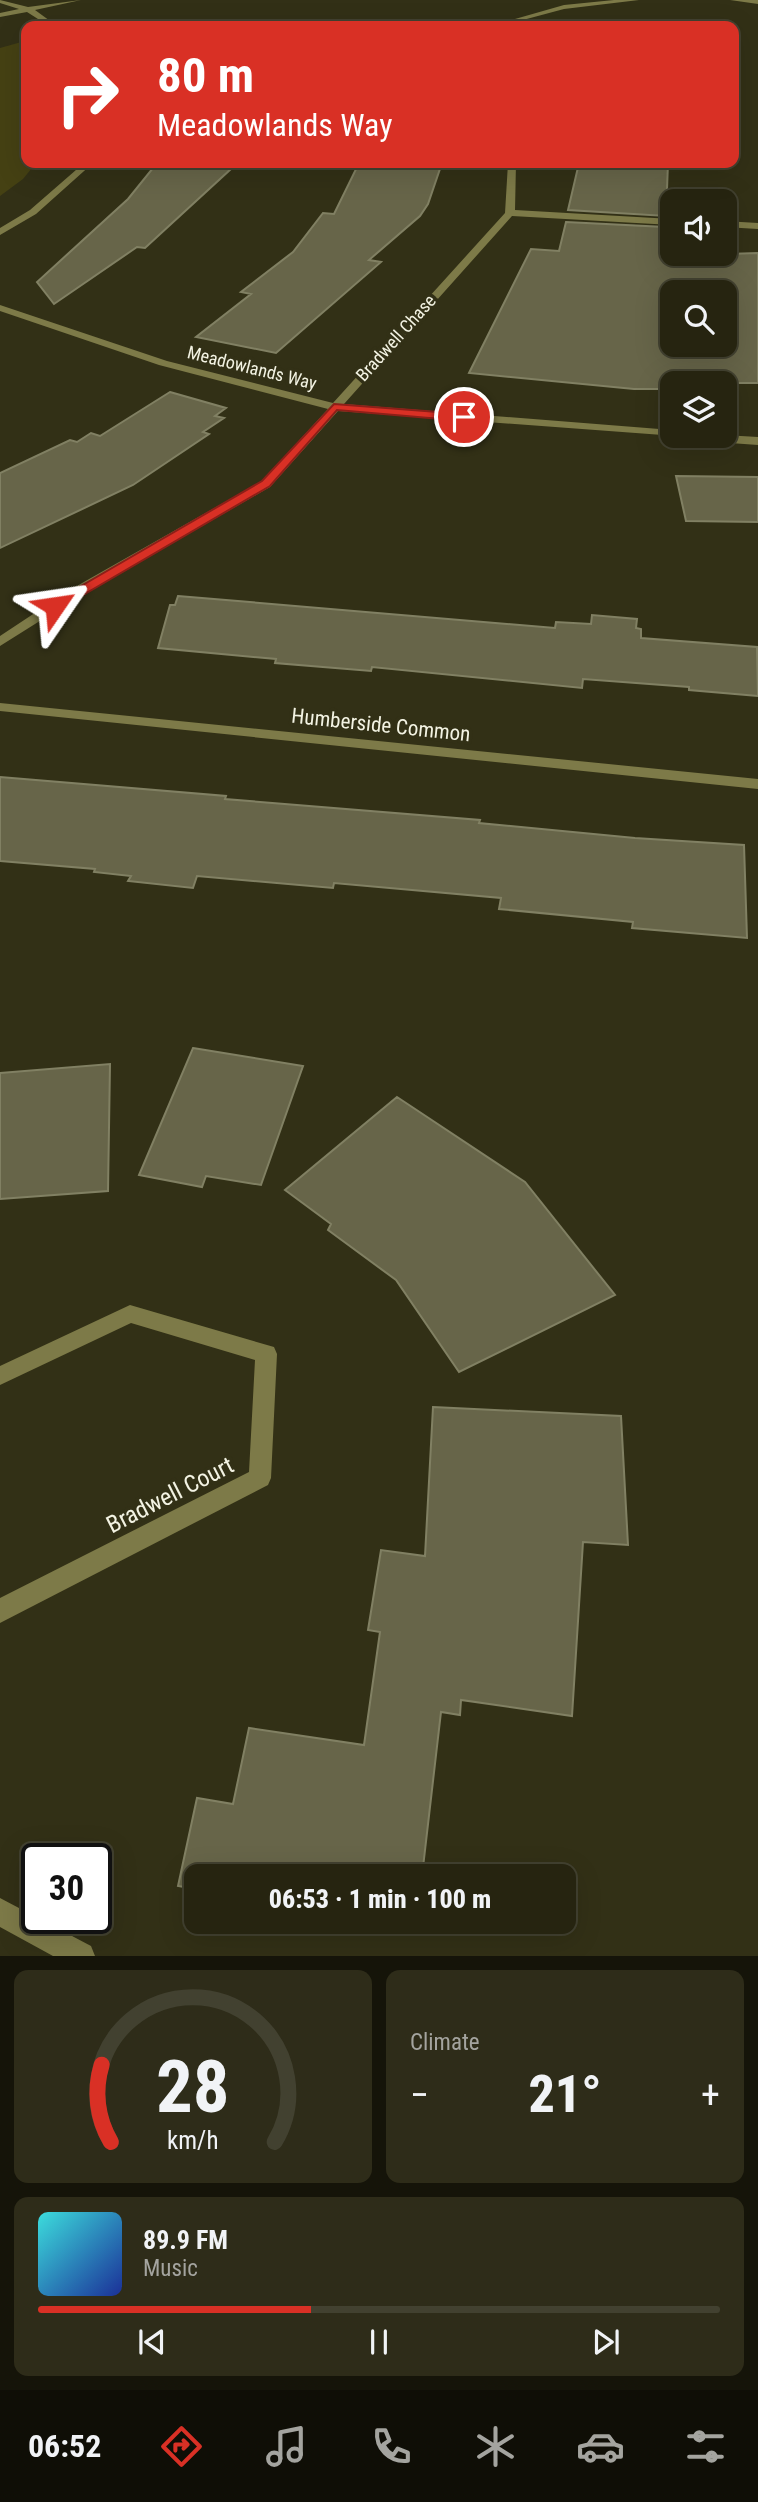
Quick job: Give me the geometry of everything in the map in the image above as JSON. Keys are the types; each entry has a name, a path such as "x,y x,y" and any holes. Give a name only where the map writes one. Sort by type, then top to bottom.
{"street":[{"path":"0,15 77,0"},
{"path":"512,21 564,7 635,0"},
{"path":"734,0 758,2"},
{"path":"0,1 29,10 46,21"},
{"path":"0,232 33,212 83,168"},
{"path":"512,168 510,213 660,221"},
{"name":"Bradwell Chase","path":"0,642 73,594 266,484 510,213"},
{"path":"737,225 758,226"},
{"name":"Meadowlands Way","path":"0,308 163,363 334,407 660,433"},
{"path":"737,440 758,441"},
{"name":"Humberside Common","path":"0,707 758,784"},
{"name":"Bradwell Court","path":"0,1376 130,1314 266,1354 260,1478 0,1611"},
{"path":"0,1912 81,1956"}],"shaded area":[{"path":"21,42 21,168 32,168 23,179 0,196 0,48"}],"building":[{"path":"153,168 232,168 145,248 137,247 54,304 37,282 128,199"},
{"path":"357,168 440,168 428,204 420,216 369,260 381,262 276,353 196,337 251,294 241,292 293,252 323,213 334,214"},
{"path":"578,168 668,168 667,189 660,189 660,216 568,210"},
{"path":"566,222 660,227 660,266 737,266 737,254 758,253 758,383 737,383 737,371 660,371 660,389 634,389 469,373 531,249 559,251"},
{"path":"170,392 226,408 215,416 224,418 203,432 209,434 133,485 0,548 0,473 70,440 77,442 91,433 100,436"},
{"path":"676,476 758,477 758,522 686,521"},
{"path":"178,596 555,628 556,622 591,624 592,615 637,619 636,628 641,629 641,638 757,647 758,696 689,690 689,687 583,679 582,688 372,667 371,671 275,663 276,659 158,648 170,605 175,605"},
{"path":"0,777 480,820 479,823 635,838 744,845 747,938 632,928 633,922 499,909 501,898 334,883 333,888 197,876 193,888 128,881 131,876 94,872 95,869 0,861"},
{"path":"193,1048 303,1066 261,1185 206,1176 202,1187 139,1175"},
{"path":"110,1064 108,1191 0,1199 0,1073"},
{"path":"397,1097 525,1182 615,1295 459,1372 396,1280 328,1230 331,1224 285,1190"},
{"path":"433,1407 621,1416 628,1545 583,1542 572,1716 461,1700 460,1715 441,1712 423,1864 184,1864 184,1887 178,1886 197,1798 233,1804 249,1728 364,1745 380,1632 368,1630 381,1550 425,1556"}],"route":[{"path":"55,606 266,484 334,407 464,417"}]}
